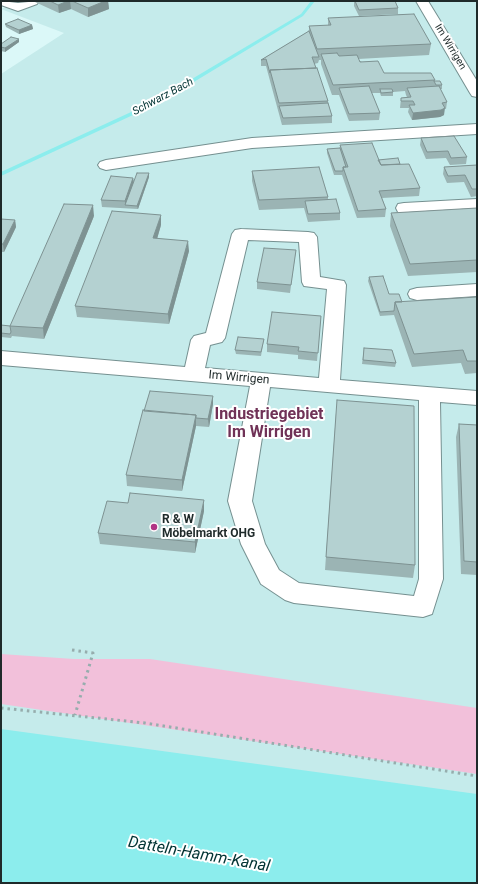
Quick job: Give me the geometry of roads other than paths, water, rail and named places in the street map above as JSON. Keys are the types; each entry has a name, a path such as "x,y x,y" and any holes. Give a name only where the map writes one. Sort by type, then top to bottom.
{"street":[{"path":"2,1 18,7 33,1"},
{"name":"Im Wirrigen","path":"422,1 477,93"},
{"path":"106,165 252,143 423,131 477,129"},
{"path":"404,208 477,204"},
{"path":"193,374 201,340 216,338 241,234 308,237 311,282 337,285 329,385"},
{"path":"417,294 477,290"},
{"name":"Im Wirrigen","path":"1,358 477,398"},
{"path":"261,380 240,502 253,544 270,577 294,593 423,607 431,579 428,394"}],"water":[{"name":"Datteln-Hamm-Kanal","path":"1,729 477,794 477,883 1,883"}],"waterway":[{"name":"Schwarz Bach","path":"1,174 157,102 302,15 313,1"}],"place":[{"name":"R & W Möbelmarkt OHG","path":"154,527"}],"district":[{"name":"Industriegebiet Im Wirrigen","path":"269,424"}]}
